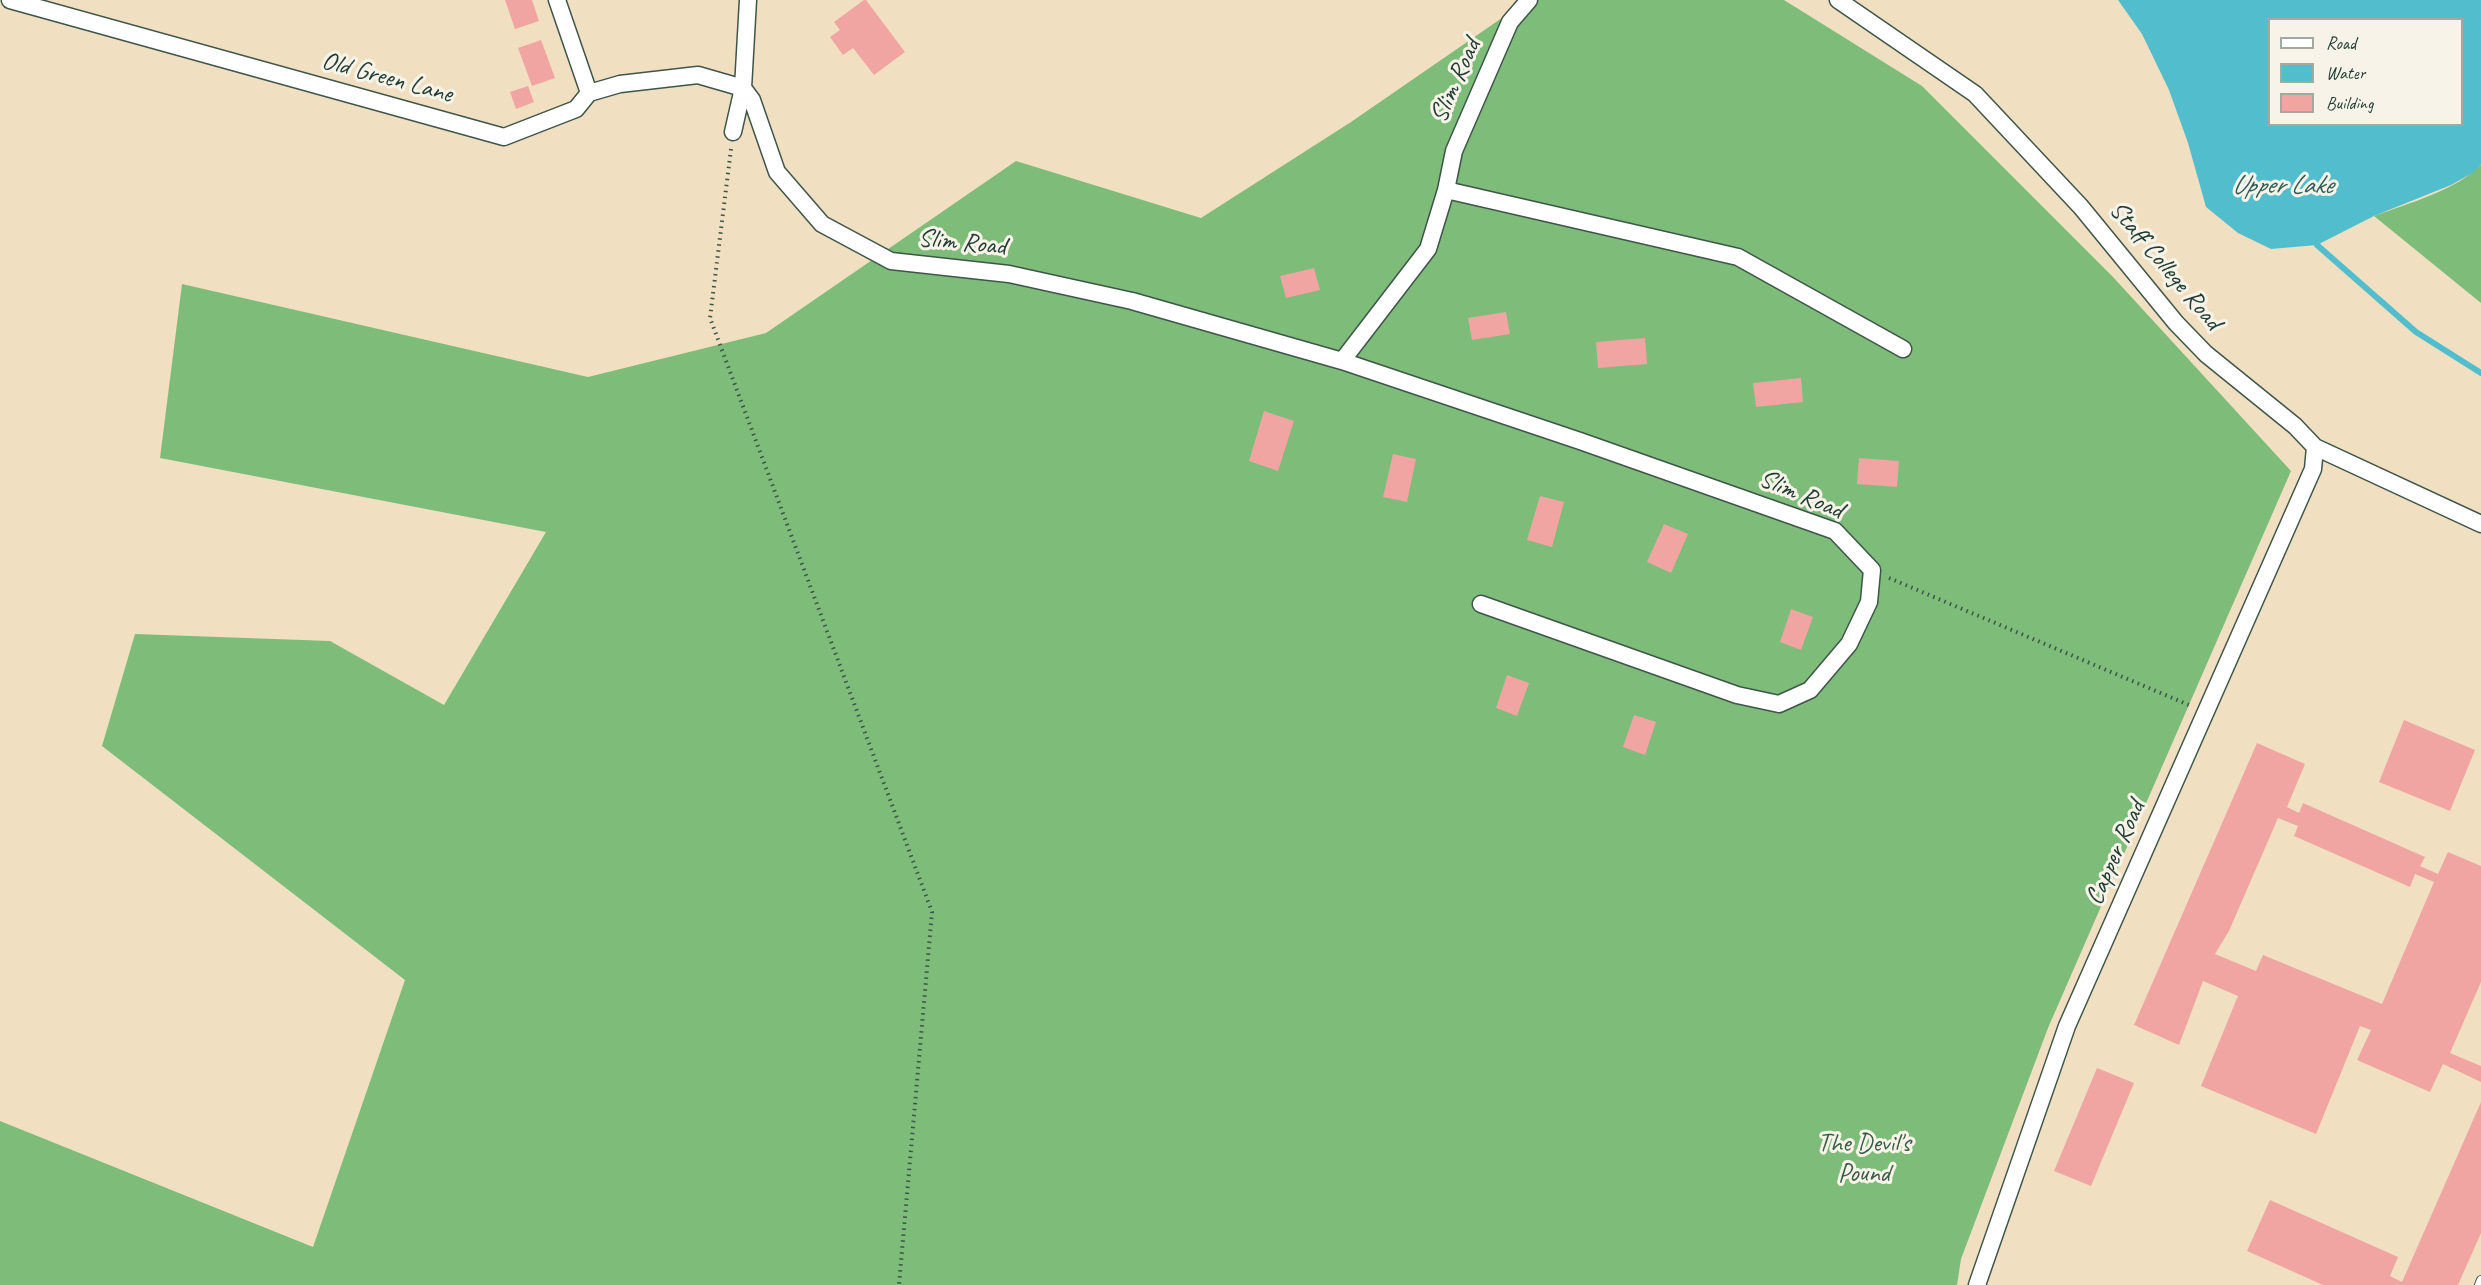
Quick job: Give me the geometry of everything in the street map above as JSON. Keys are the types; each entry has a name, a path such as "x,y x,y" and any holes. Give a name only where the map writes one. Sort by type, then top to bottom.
{"street":[{"name":"Old Green Lane","path":"10,0 504,137 576,109 589,93 620,84 698,75 743,88"},
{"path":"557,0 589,93"},
{"path":"733,132 743,88 748,0"},
{"name":"Slim Road","path":"1342,361 1428,249 1446,190 1454,151 1510,22 1529,0"},
{"name":"Staff College Road","path":"1838,0 1975,94 2081,207 2176,323 2206,354 2295,426 2315,447 2481,524"},
{"name":"Slim Road","path":"743,88 753,100 777,172 822,224 891,261 1009,274 1132,302 1342,361 1580,441 1835,531 1872,570"},
{"path":"1446,190 1738,257 1903,348"},
{"name":"Capper Road","path":"1977,1285 2067,1026 2313,469 2315,447"},
{"path":"1481,604 1737,695 1779,704 1810,690 1849,644 1869,602 1872,570"}],"lane":[{"path":"2479,1285 2481,1280"}],"path":[{"path":"733,132 710,318 932,912 899,1285"},
{"path":"1872,570 2206,712"}],"green space":[{"name":"The Devil's Pound","path":"1528,0 1784,0 1922,86 2113,277 2291,471 2048,1028 1961,1259 1957,1285 0,1285 0,1121 313,1247 405,980 102,746 135,634 330,641 444,705 546,532 160,458 182,284 588,377 766,333 1016,161 1201,218 1351,122"},
{"path":"2481,164 2481,303 2374,216 2445,189"}],"water":[{"name":"Upper Lake","path":"2118,0 2481,0 2481,164 2474,172 2451,185 2374,216 2317,245 2271,249 2238,233 2206,207 2188,143 2169,90 2142,34"}],"building":[{"path":"505,0 532,0 539,21 515,29"},
{"path":"864,0 905,52 874,75 853,48 843,55 830,37 840,30 834,22"},
{"path":"541,40 555,78 532,86 518,48"},
{"path":"528,86 534,102 516,109 510,92"},
{"path":"1314,268 1320,290 1286,298 1280,276"},
{"path":"1506,312 1510,334 1472,340 1468,318"},
{"path":"1645,338 1647,364 1598,368 1596,342"},
{"path":"1801,378 1803,402 1756,407 1753,383"},
{"path":"1264,411 1294,421 1278,471 1249,461"},
{"path":"1393,454 1416,459 1407,502 1383,497"},
{"path":"1859,458 1899,461 1897,487 1857,484"},
{"path":"1540,496 1564,502 1552,547 1527,540"},
{"path":"1664,524 1688,534 1671,573 1647,562"},
{"path":"1791,609 1813,617 1801,650 1780,642"},
{"path":"1507,675 1529,683 1517,716 1496,708"},
{"path":"1634,715 1656,722 1645,755 1623,747"},
{"path":"2404,720 2475,750 2450,811 2379,782"},
{"path":"2257,743 2305,764 2287,807 2299,813 2303,803 2425,857 2420,866 2438,874 2448,852 2481,866 2481,982 2450,1053 2481,1066 2481,1082 2443,1064 2430,1092 2357,1060 2371,1030 2360,1026 2316,1134 2201,1086 2238,996 2203,981 2179,1045 2134,1025","holes":["2278,818 2298,826 2294,836 2410,887 2415,874 2434,882 2382,1004 2263,955 2256,971 2215,954 2229,931"]},
{"path":"2097,1068 2134,1083 2091,1186 2054,1171"},
{"path":"2481,1102 2481,1233 2458,1285 2323,1285 2247,1251 2270,1200 2398,1257 2390,1276 2402,1282"}],"waterway":[{"path":"2317,245 2416,332 2481,373"}]}
